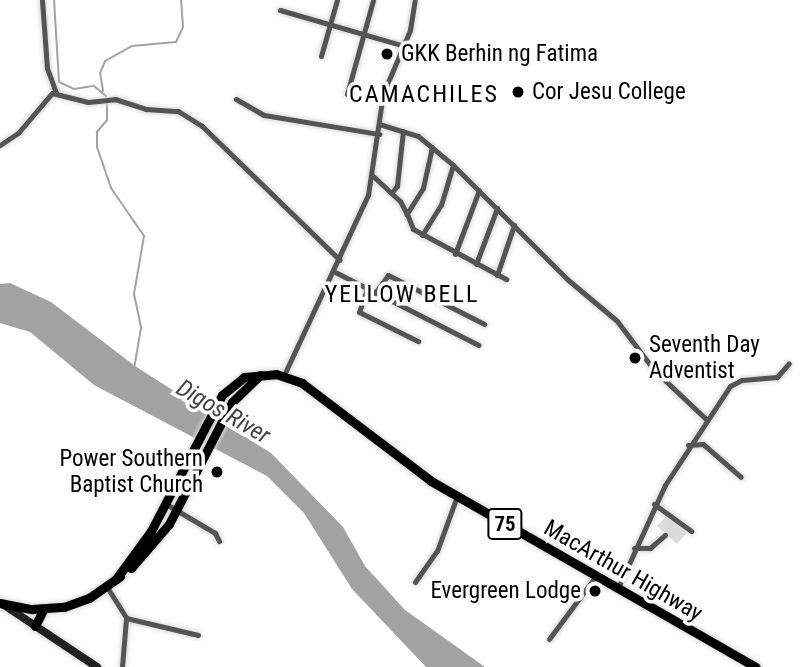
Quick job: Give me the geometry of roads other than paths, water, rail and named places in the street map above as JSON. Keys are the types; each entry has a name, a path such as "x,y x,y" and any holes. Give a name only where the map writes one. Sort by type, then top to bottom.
{"highway":[{"name":"MacArthur Highway","path":"2,604 44,610 77,603 107,587 149,551 177,511 223,416 242,390 262,374"},
{"name":"MacArthur Highway","path":"116,579 166,504 213,411 234,383 262,374 284,375 311,390 396,459 594,577 756,667"},
{"path":"35,626 44,610"}],"main road":[{"path":"2,604 97,667"}],"street":[{"path":"43,0 47,68 55,93"},
{"path":"321,56 337,0"},
{"path":"347,94 373,0"},
{"path":"284,375 335,272 373,176 385,87 405,46 415,0"},
{"path":"280,10 405,46"},
{"path":"0,145 18,133 45,96 55,93 88,102 115,99 146,109 185,113 340,260"},
{"path":"236,99 264,115 379,134"},
{"path":"379,124 403,131 432,147 453,165 617,321 654,370 707,420"},
{"path":"392,192 397,186 403,131"},
{"path":"407,214 423,188 432,147"},
{"path":"422,235 441,205 453,165"},
{"path":"373,176 392,192 407,214 412,229 506,279"},
{"path":"456,254 479,190"},
{"path":"476,264 497,208"},
{"path":"497,275 514,225"},
{"path":"335,272 478,345"},
{"path":"375,293 388,275 484,324"},
{"path":"367,289 359,312 418,341"},
{"path":"618,590 654,504 688,445 735,382 777,377 789,362"},
{"path":"688,445 703,444 741,477"},
{"path":"415,582 437,551 457,496"},
{"path":"166,504 215,533 219,541"},
{"path":"654,504 691,531"},
{"path":"635,548 650,548 665,535"},
{"path":"549,639 594,577"},
{"path":"107,587 125,618 122,667"},
{"path":"125,618 198,635"}],"waterway":[{"path":"54,0 59,82 74,89 94,86 106,96"},
{"path":"103,91 100,73 105,61 132,46 176,42 183,27 181,0"},
{"path":"107,102 107,120 97,132 97,147 111,188 144,236 134,294 141,328 134,369"}],"place":[{"name":"GKK Berhin ng Fatima","path":"387,54"},
{"name":"Cor Jesu College","path":"518,92"},
{"name":"Seventh Day Adventist","path":"635,358"},
{"name":"Power Southern Baptist Church","path":"217,472"},
{"name":"Evergreen Lodge","path":"595,591"}],"district":[{"name":"CAMACHILES","path":"424,95"},
{"name":"YELLOW BELL","path":"402,295"}],"water label":[{"name":"Digos River","path":"223,412"}]}
